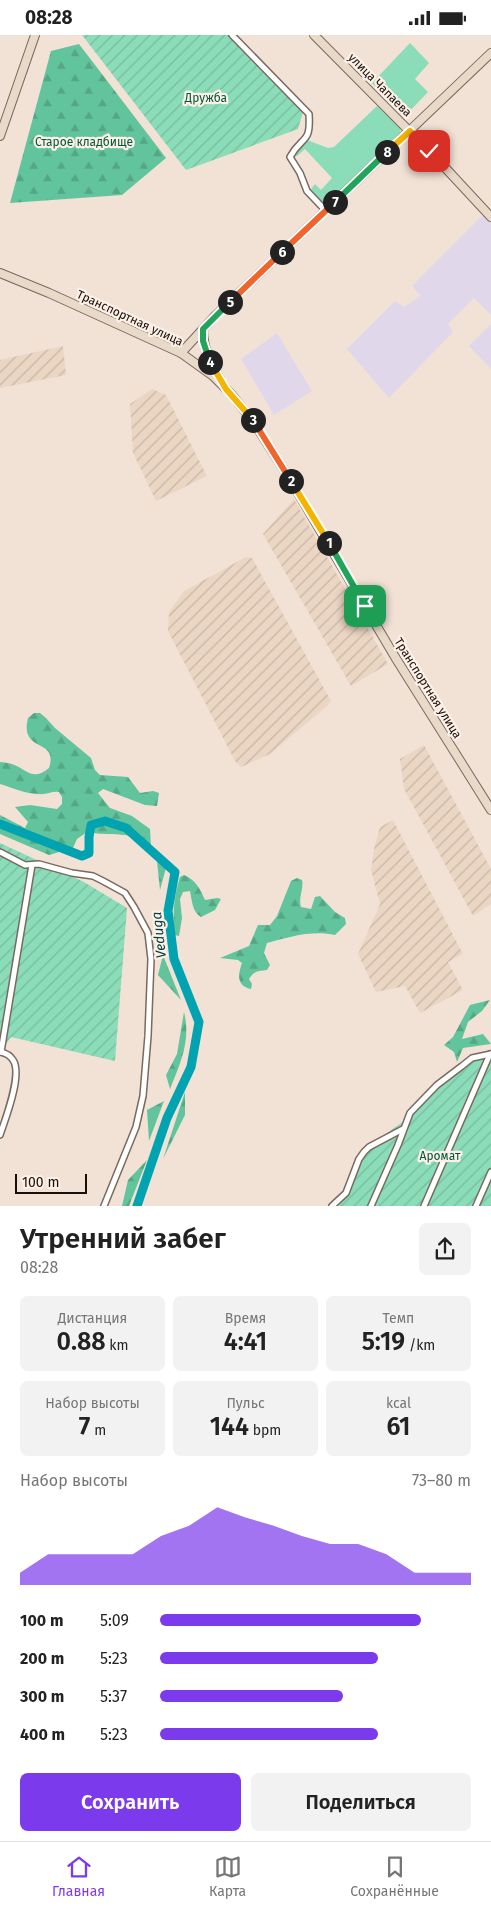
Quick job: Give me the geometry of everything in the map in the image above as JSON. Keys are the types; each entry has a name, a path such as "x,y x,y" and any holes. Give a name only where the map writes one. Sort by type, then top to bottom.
{"street":[{"path":"0,136 35,35"},
{"path":"232,35 309,114 310,127 308,136 294,148 290,157 300,173 307,191 326,211"},
{"name":"улица Чапаева","path":"314,35 410,131 491,217"},
{"path":"181,353 203,329 491,53"},
{"name":"Транспортная улица","path":"0,273 49,293 181,353 213,376 226,389 253,421 288,476 395,657 491,810"},
{"path":"203,329 206,354 226,389"},
{"path":"0,852 25,865 39,864 72,873 94,876 125,893 148,933 151,959 143,1096 136,1127 104,1206"},
{"path":"0,1135 16,1077 12,1058 1,1052 32,865"},
{"path":"371,1206 410,1113 448,1076 472,1058 491,1054"},
{"path":"424,1206 491,1054"},
{"path":"332,1206 346,1193 359,1159 364,1152 369,1147 404,1129"},
{"path":"476,1206 491,1172"}],"shaded area":[{"path":"483,215 491,223 491,315 474,298 448,324 453,332 389,398 347,349 395,301 404,307 421,296 412,286"},
{"path":"491,324 491,369 469,346"},
{"path":"277,333 312,391 274,415 241,359"},
{"path":"63,346 66,375 0,388 0,360"},
{"path":"152,389 166,395 207,476 156,501 133,453 130,404"},
{"path":"294,499 388,664 351,686 263,534"},
{"path":"246,557 252,558 331,701 270,754 241,767 235,761 168,631 169,612 184,591"},
{"path":"424,745 491,869 491,904 473,916 404,789 400,759"},
{"path":"393,820 463,954 448,962 463,990 420,1013 405,986 376,992 358,954 380,904 371,870 374,849 380,827"}],"green space":[{"name":"Дружба","path":"82,35 228,35 303,112 298,129 186,170"},
{"path":"410,43 429,63 415,79 428,92 404,117 372,83"},
{"name":"Старое кладбище","path":"79,44 166,158 122,195 10,203 51,51"},
{"path":"377,106 400,128 400,137 328,205 323,205 309,192 315,184 321,190 332,178 305,149 297,156 294,153 307,140 328,148 334,147"},
{"path":"34,713 40,713 91,758 95,770 100,775 128,777 140,793 153,791 159,793 157,806 145,805 103,789 98,793 110,808 132,816 150,829 151,847 145,841 129,836 87,832 77,839 73,848 49,855 0,834 0,815 25,828 28,822 15,807 30,805 57,809 62,804 62,797 59,792 34,794 0,784 0,762 12,764 34,774 49,768 51,758 49,752 29,737 27,729 28,718"},
{"path":"0,843 84,882 127,908 115,1061 11,1037 0,1052"},
{"path":"157,861 166,868 160,890"},
{"path":"184,875 195,882 205,900 221,899 215,910 201,917 194,909 190,891 183,892 180,899 182,918 179,936 175,935 174,906 180,877"},
{"path":"297,878 302,880 301,907 311,909 315,897 320,896 335,912 345,918 346,924 335,935 309,934 267,943 264,953 270,965 267,970 253,974 249,979 252,984 251,989 246,987 239,979 242,963 238,960 220,958 249,946 258,925 270,925 277,916 291,881"},
{"path":"163,955 181,1000 158,975"},
{"path":"490,1000 482,1011 468,1022 462,1039 483,1034 491,1044 463,1048 457,1062 454,1052 444,1045 453,1037 470,1005"},
{"path":"184,1012 186,1042 170,1089 166,1075 177,1054"},
{"name":"Аромат","path":"491,1057 491,1206 338,1206 348,1193 361,1160 383,1136 404,1121 437,1088 472,1060"},
{"path":"185,1092 185,1115 163,1159"},
{"path":"164,1101 149,1141 147,1110"},
{"path":"147,1160 129,1206 122,1206 128,1180"}],"waterway":[{"name":"Veduga","path":"0,824 82,856 89,853 91,825 105,821 126,828 175,872 168,911 174,959 199,1022 191,1067 167,1118 137,1206"}],"route":[{"path":"365,606 336,555 253,421 226,389 206,354 203,329 410,131 429,151"}]}
